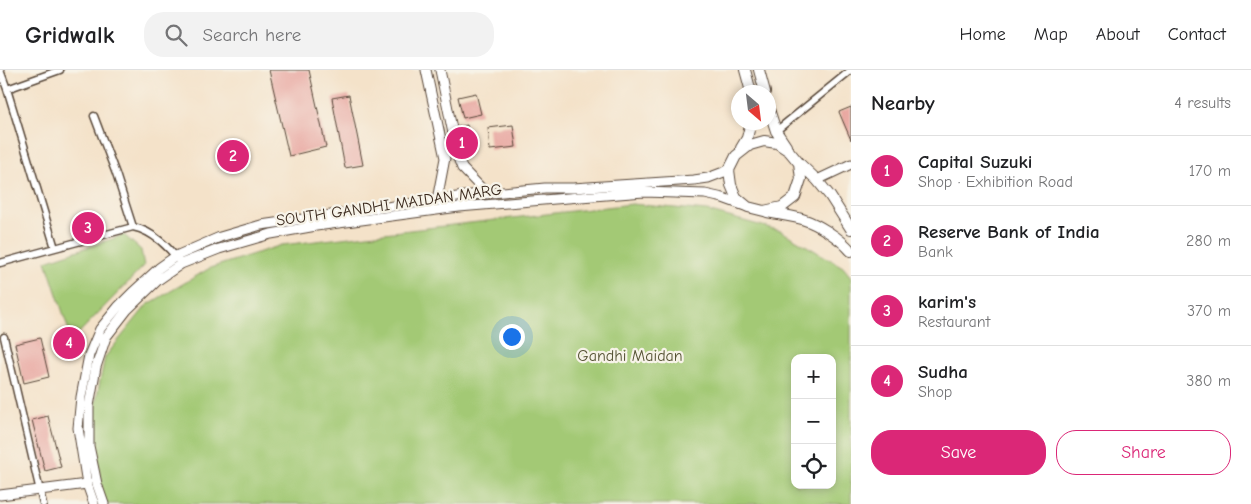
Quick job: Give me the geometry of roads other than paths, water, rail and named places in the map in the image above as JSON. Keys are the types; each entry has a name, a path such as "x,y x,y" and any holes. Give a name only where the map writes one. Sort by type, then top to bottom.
{"main road":[{"path":"426,70 445,158 437,200"},
{"path":"440,70 458,158 462,168 487,194"},
{"path":"745,70 749,85"},
{"path":"760,70 763,85"},
{"path":"749,130 747,138 729,170 731,185 736,197 748,207 803,220 832,235 849,249"},
{"path":"776,130 789,151 830,196 851,229"},
{"path":"736,156 750,145 764,141 777,143 789,151"},
{"path":"764,211 782,207 795,197 801,178 799,163"},
{"path":"817,180 851,164"},
{"path":"94,504 87,484 78,428 80,397 88,355 100,330 118,307 159,268 176,256 220,237 261,225 487,194 545,188 694,180 708,178 729,170"},
{"name":"SOUTH GANDHI MAIDAN MARG","path":"104,504 97,484 89,446 89,406 96,367 106,337 127,310 158,280 181,264 219,249 272,234 323,225 459,207 644,192 705,194 748,207"},
{"path":"437,200 459,207"},
{"path":"0,495 87,484"}],"street":[{"path":"0,70 55,248"},
{"path":"7,89 60,70"},
{"path":"776,130 851,70"},
{"path":"94,116 116,174 133,227"},
{"path":"0,263 133,227 140,228 150,234 169,249 181,264"},
{"path":"4,337 43,504"}],"place":[{"name":"Capital Suzuki","path":"462,143"},
{"name":"Reserve Bank of India","path":"233,156"},
{"name":"karim's","path":"88,228"},
{"name":"Sudha","path":"69,343"}],"park label":[{"name":"Gandhi Maidan","path":"630,355"}]}
